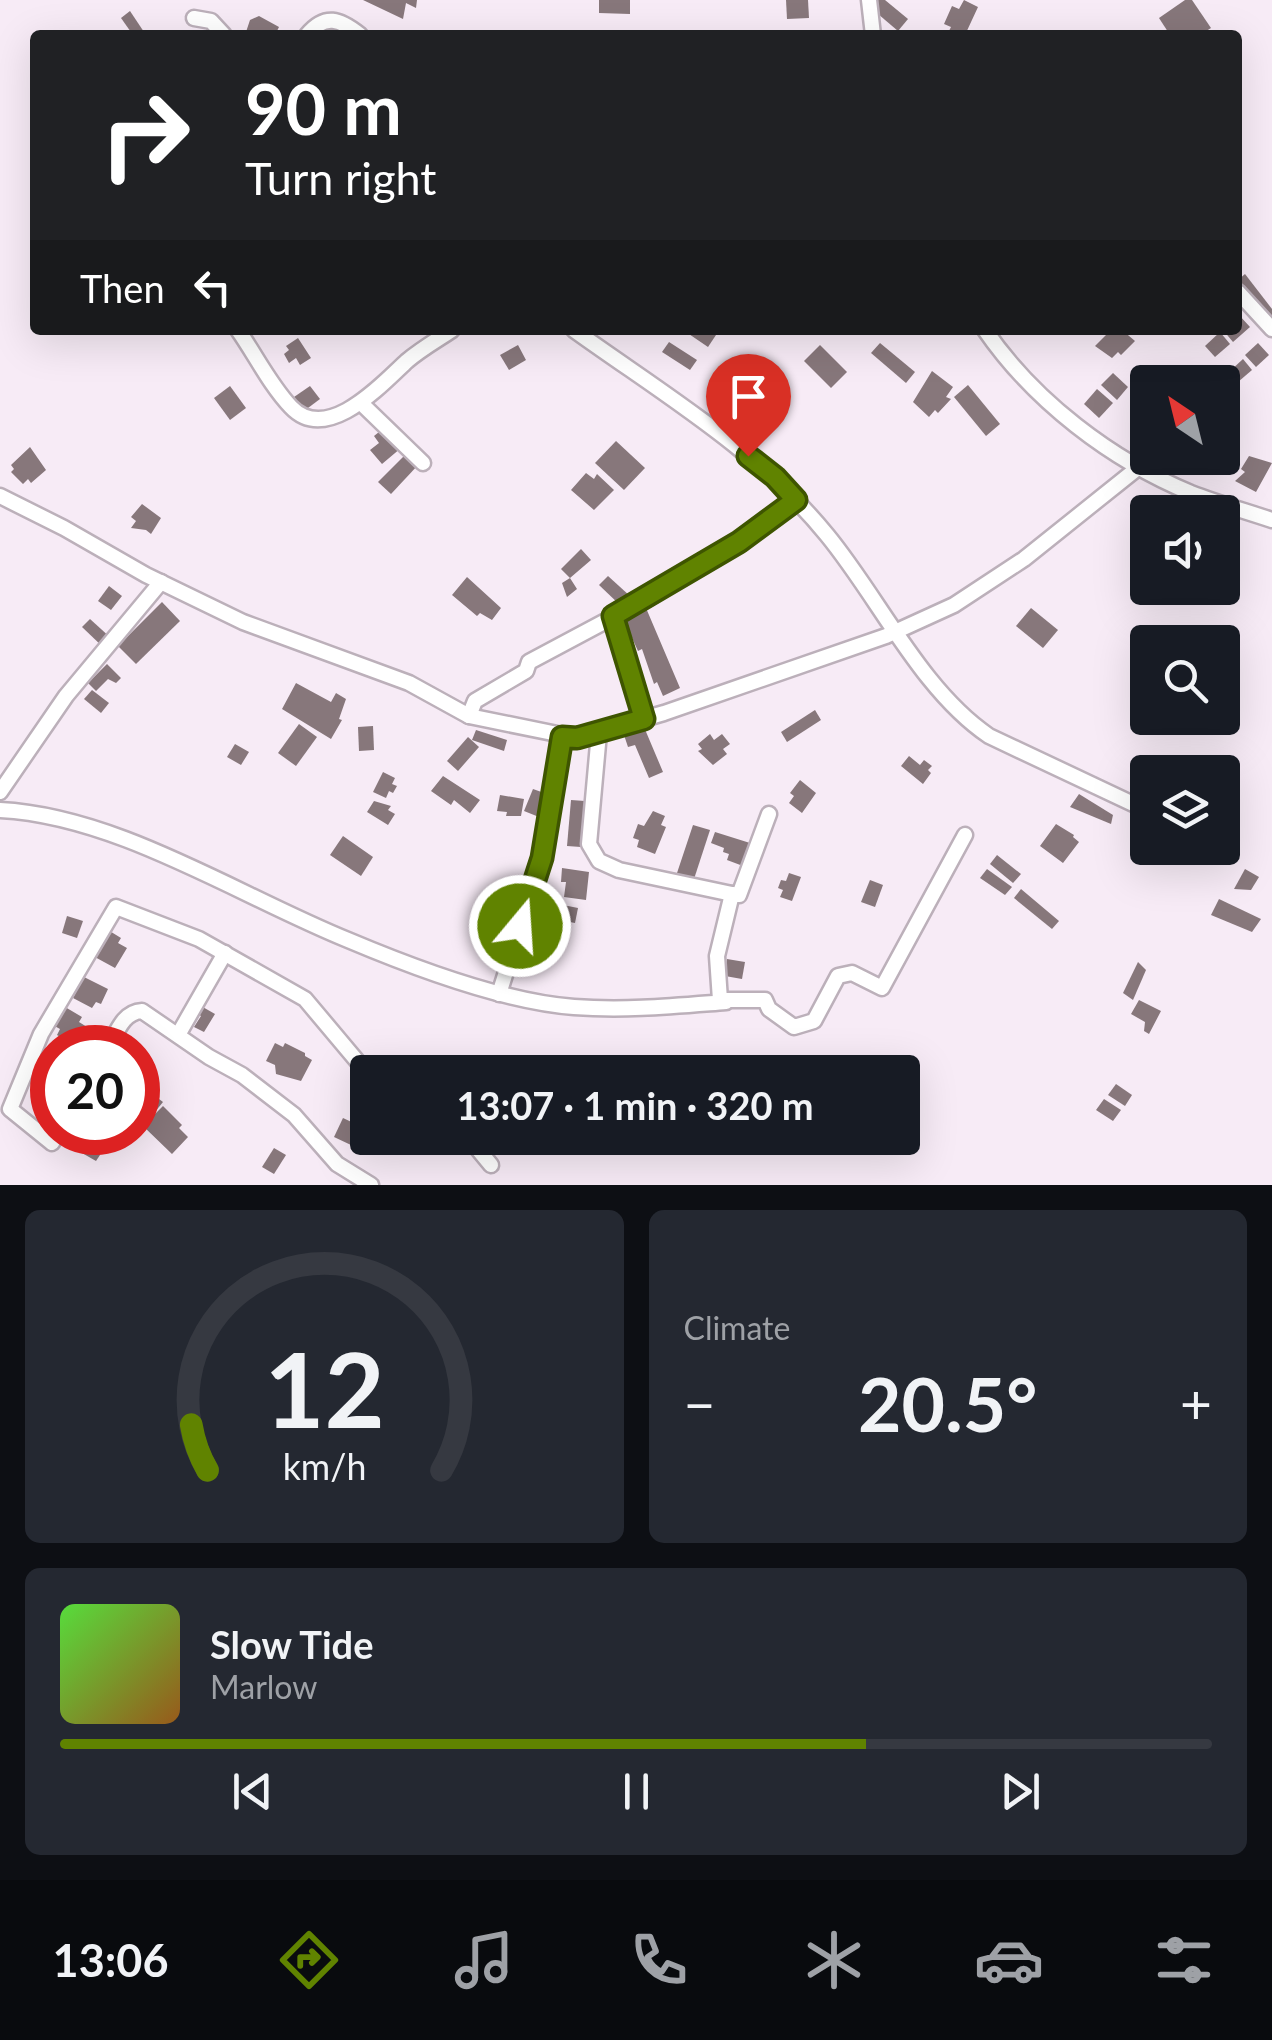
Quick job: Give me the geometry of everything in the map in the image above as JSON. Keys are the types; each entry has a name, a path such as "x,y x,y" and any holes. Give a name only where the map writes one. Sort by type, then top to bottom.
{"street":[{"path":"869,0 872,30"},
{"path":"194,18 211,21 219,30"},
{"path":"312,30 332,18 354,30"},
{"path":"1242,296 1272,329"},
{"path":"241,335 292,408 306,417 328,417 362,404 410,358 444,335"},
{"path":"581,335 666,392 775,477 828,536 895,632 972,724 988,736 1130,802"},
{"path":"988,335 1003,356 1066,416 1130,461"},
{"path":"362,404 423,463"},
{"path":"0,496 243,622 409,683 469,716 577,738 644,719 895,632 954,605 1024,559 1130,475"},
{"path":"1155,475 1190,492 1272,520"},
{"path":"469,716 475,701 526,671 528,662 739,542 796,500"},
{"path":"0,792 66,696 161,582"},
{"path":"613,616 644,719"},
{"path":"599,733 589,844 598,860 619,870 739,895 769,814"},
{"path":"499,994 542,858 562,737"},
{"path":"0,810 38,812 96,830 187,866 348,941 499,994 570,1007 633,1010 765,1000 769,1009 794,1027 814,1020 838,976 852,973 882,988 965,835"},
{"path":"726,1002 720,1000 717,956 732,894"},
{"path":"47,1025 116,907 225,953 304,999 352,1055"},
{"path":"178,1035 225,953"},
{"path":"121,1025 132,1012 142,1011 242,1075 281,1105 337,1164 371,1185"},
{"path":"30,1062 10,1108 30,1125"},
{"path":"482,1155 490,1165"}],"building":[{"path":"363,0 417,0 416,8 406,3 403,19"},
{"path":"599,0 630,0 630,14 599,13"},
{"path":"786,0 808,0 809,18 787,19"},
{"path":"878,0 885,0 908,19 897,30 871,8"},
{"path":"964,0 978,7 967,30 950,30 951,27 944,24 952,6 959,9"},
{"path":"1185,0 1192,0 1211,28 1167,30 1159,18"},
{"path":"130,11 143,30 129,30 121,18"},
{"path":"259,16 279,27 247,30 250,20"},
{"path":"1245,274 1272,309 1272,323 1242,285"},
{"path":"1242,318 1250,327 1242,334"},
{"path":"690,335 716,335 708,347"},
{"path":"1106,335 1128,335 1135,341 1112,358 1095,346"},
{"path":"1217,335 1222,335 1230,344 1215,357 1205,346"},
{"path":"298,338 311,358 300,365 296,358 289,363 284,354 289,350 286,346"},
{"path":"669,342 697,360 690,370 662,352"},
{"path":"880,343 915,372 906,383 871,353"},
{"path":"1258,343 1269,355 1256,367 1245,355"},
{"path":"518,345 526,360 509,370 500,355"},
{"path":"820,345 847,372 831,388 804,361"},
{"path":"1243,359 1252,370 1240,380 1240,365 1237,365"},
{"path":"932,371 953,387 946,397 951,399 929,417 913,402"},
{"path":"1113,373 1128,387 1117,400 1101,385"},
{"path":"968,385 1000,424 986,436 954,397"},
{"path":"230,386 246,408 230,420 214,398"},
{"path":"310,386 320,399 304,411 294,397"},
{"path":"1097,389 1113,403 1099,418 1084,404"},
{"path":"724,402 764,432 751,451 710,421"},
{"path":"384,428 401,448 382,464 370,450 379,443 374,436"},
{"path":"616,441 645,468 624,490 595,463"},
{"path":"30,447 46,470 31,483 28,479 23,484 11,472 11,465"},
{"path":"407,453 419,464 391,494 378,482"},
{"path":"1249,456 1272,463 1256,492 1235,481 1245,472 1241,469"},
{"path":"586,473 594,479 597,474 614,490 594,510 571,490"},
{"path":"142,504 161,518 151,534 131,528 136,521 131,517"},
{"path":"581,549 591,560 570,578 561,569"},
{"path":"608,576 630,596 621,606 599,585"},
{"path":"467,577 501,608 492,620 480,613 477,616 452,595"},
{"path":"570,578 577,589 567,597 562,583"},
{"path":"109,586 122,596 111,610 98,601"},
{"path":"162,602 180,621 136,664 118,646"},
{"path":"646,608 680,688 663,696 623,618"},
{"path":"1031,608 1058,630 1043,648 1016,626"},
{"path":"90,619 112,639 104,648 82,627"},
{"path":"107,664 121,678 116,683 108,679 96,691 88,683"},
{"path":"296,683 331,702 336,693 346,699 339,719 342,720 331,739 282,709"},
{"path":"92,690 109,703 101,713 84,699"},
{"path":"815,710 821,720 787,742 781,732"},
{"path":"299,724 317,737 296,766 278,753"},
{"path":"373,726 374,750 359,751 358,727"},
{"path":"644,727 663,772 649,778 635,745 628,747 624,735"},
{"path":"476,730 507,740 504,751 472,740"},
{"path":"710,734 714,740 722,734 730,744 723,749 727,754 713,765 698,751 702,749 698,744"},
{"path":"468,737 479,747 458,771 447,761"},
{"path":"235,744 249,752 241,765 227,757"},
{"path":"909,756 920,765 924,760 932,766 923,784 901,766"},
{"path":"383,772 395,778 392,784 397,786 386,798 373,792"},
{"path":"443,776 480,800 470,813 454,800 451,805 431,791"},
{"path":"800,780 816,793 802,813 789,803 794,796 790,793"},
{"path":"533,789 547,794 539,817 524,811"},
{"path":"1079,794 1113,815 1111,824 1070,807"},
{"path":"500,795 524,799 521,816 506,816 507,812 497,811"},
{"path":"571,800 585,801 581,847 567,846"},
{"path":"374,801 391,806 388,810 395,814 388,825 367,812"},
{"path":"653,811 665,816 661,825 666,827 655,854 637,847 639,840 633,838 638,824 644,826"},
{"path":"1056,824 1079,842 1063,863 1040,846"},
{"path":"693,825 710,830 694,879 677,873"},
{"path":"715,832 750,843 743,866 727,860 729,854 723,852 724,848 711,843"},
{"path":"343,836 373,857 361,876 330,855"},
{"path":"997,855 1021,874 1013,883 990,864"},
{"path":"562,868 589,872 586,900 564,897 566,882 561,882"},
{"path":"987,869 1012,887 1005,895 980,878"},
{"path":"1245,869 1259,877 1251,890 1234,889"},
{"path":"789,873 801,877 792,901 780,897 783,890 778,888"},
{"path":"870,880 883,885 875,907 861,902"},
{"path":"1021,889 1059,921 1052,929 1014,898"},
{"path":"1219,899 1261,919 1252,932 1211,915"},
{"path":"548,902 578,908 575,923 544,917"},
{"path":"67,916 83,921 77,938 62,933"},
{"path":"108,930 121,938 118,943 127,948 115,968 93,956"},
{"path":"727,959 745,962 742,979 725,976"},
{"path":"1138,962 1146,970 1133,1000 1123,993"},
{"path":"84,977 108,989 101,1004 96,1002 92,1008 73,998"},
{"path":"1139,1000 1161,1011 1149,1034 1144,1031 1145,1022 1131,1014"},
{"path":"60,1004 82,1017 79,1022 84,1025 53,1025 49,1023"},
{"path":"201,1006 215,1014 204,1032 194,1027 201,1016 196,1013"},
{"path":"275,1043 283,1047 285,1043 312,1060 301,1081 276,1074 275,1065 266,1061"},
{"path":"1116,1084 1132,1095 1125,1106 1108,1095"},
{"path":"1104,1099 1121,1110 1113,1121 1096,1110"},
{"path":"163,1106 182,1125 179,1128 188,1137 172,1154 160,1142"},
{"path":"343,1118 350,1121 350,1145 334,1137"},
{"path":"274,1148 286,1155 274,1174 262,1167"}],"route":[{"path":"520,926 542,858 562,737 577,738 644,719 613,616 739,542 796,500 748,456"}]}
